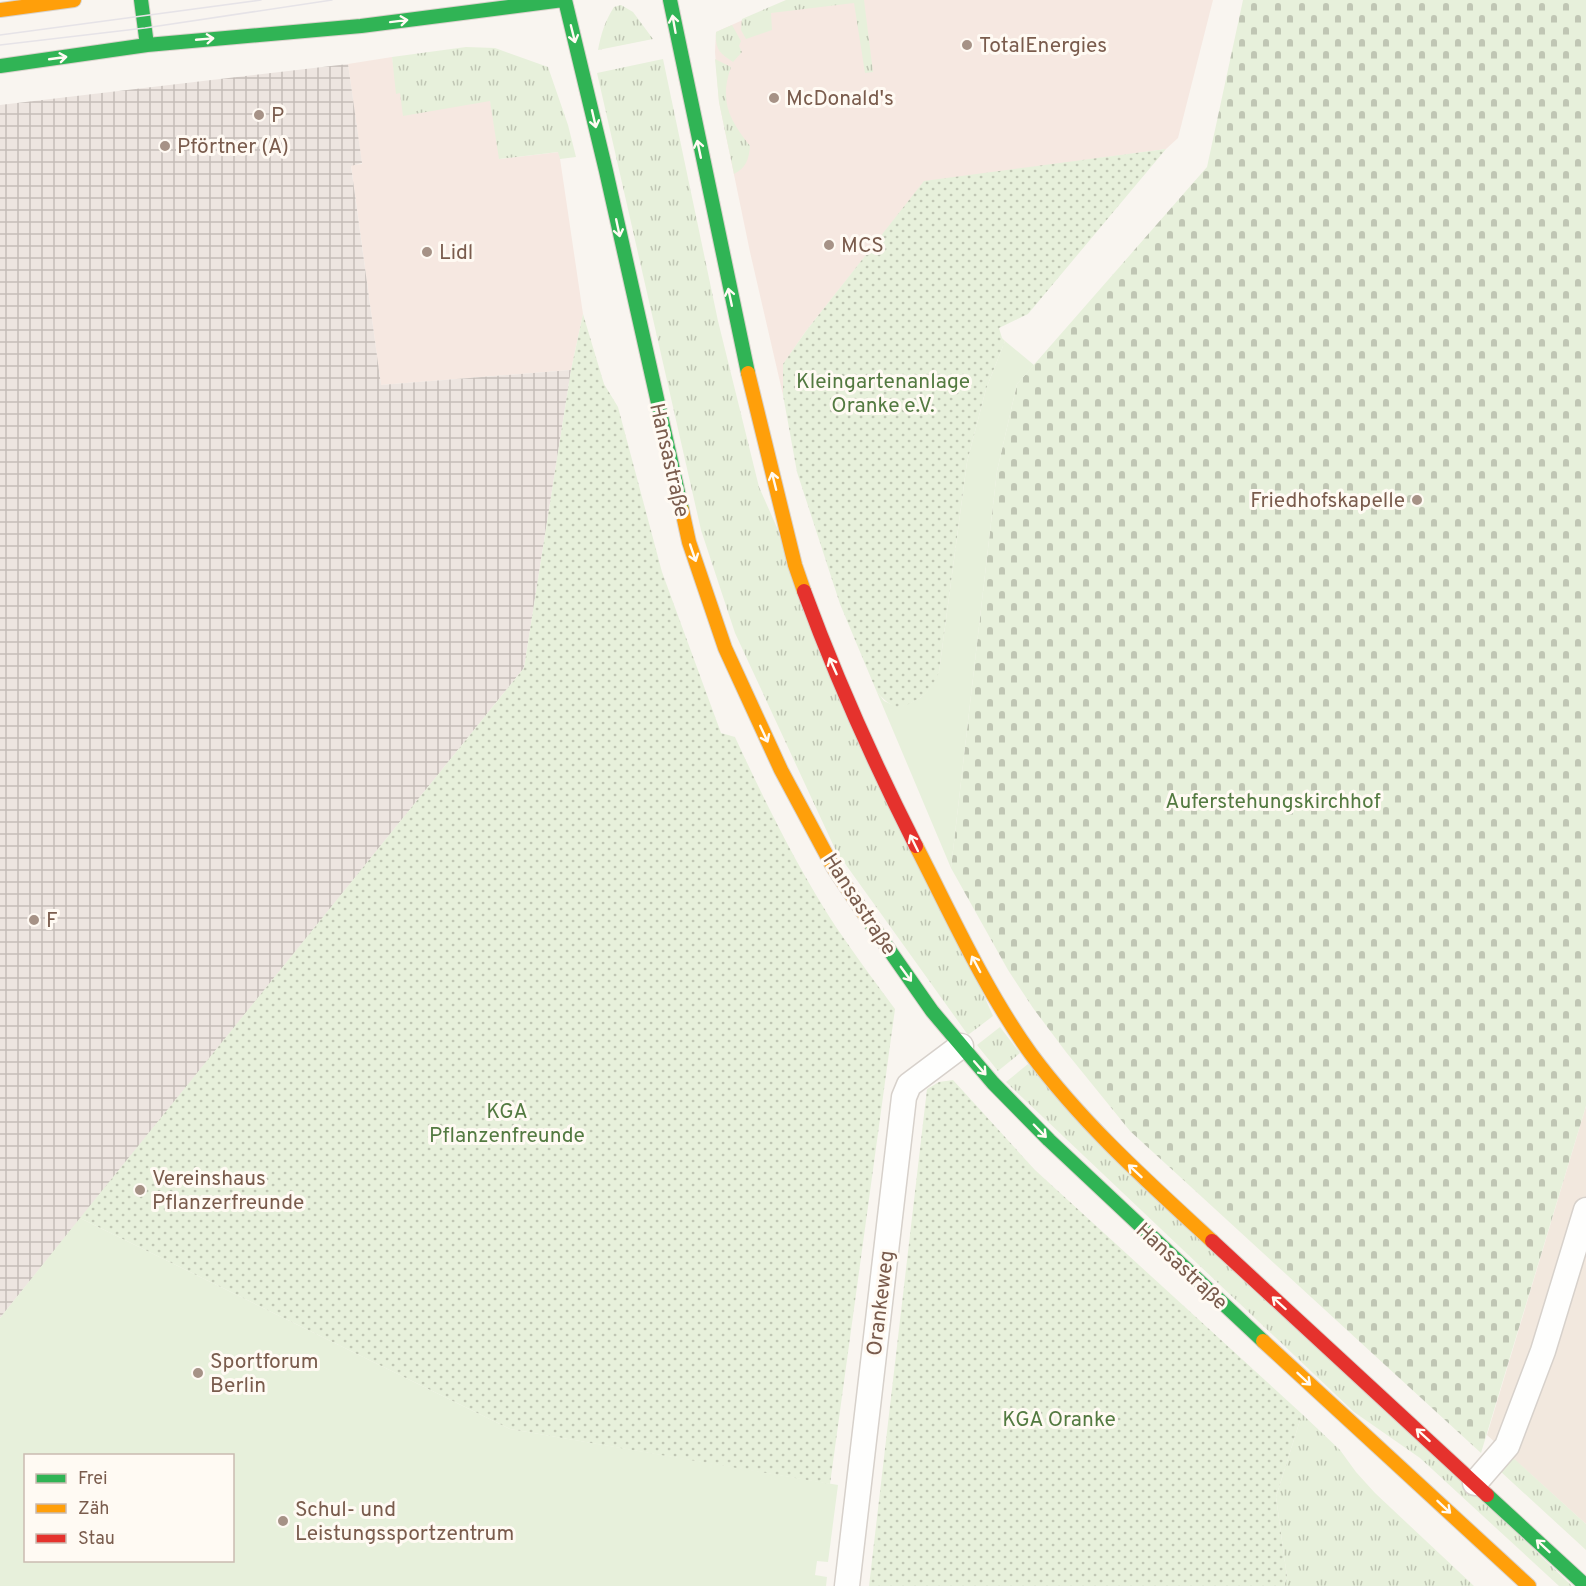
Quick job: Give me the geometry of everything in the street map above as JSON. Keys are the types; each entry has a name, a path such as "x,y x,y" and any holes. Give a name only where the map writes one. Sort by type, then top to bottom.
{"main road":[{"path":"0,10 74,0"},
{"path":"141,0 147,45"},
{"path":"0,66 147,45 361,26 564,0"},
{"name":"Hansastraße","path":"564,0 606,171 689,542 725,648 781,770 833,867 934,1013 993,1083 1049,1140 1234,1315 1529,1586"},
{"name":"Hansastraße","path":"670,0 742,354 795,565 826,651 894,802 983,977 1031,1053 1119,1156 1586,1586"}],"street":[{"name":"Orankeweg","path":"847,1586 904,1097 909,1085 961,1046"},
{"path":"1475,1483 1507,1446 1537,1369 1586,1210"}],"shaded area":[{"path":"808,0 1213,0 1178,138 1166,149 924,182 806,331 784,363 783,395 719,102 715,52 716,32 776,5"},
{"path":"392,57 397,91 487,81 500,159 559,152 583,314 571,370 381,385 351,165 362,164 348,64"},
{"path":"348,64 362,163 351,166 381,385 571,370 524,668 0,1318 0,105"},
{"path":"1586,1106 1586,1524 1487,1435"}],"green space":[{"path":"786,0 864,0 873,72 865,73 854,3 771,13 772,30 746,39 741,30 742,19"},
{"name":"Auferstehungskirchhof","path":"1243,0 1586,0 1586,1106 1481,1453 1130,1131 1033,1008 1008,970 951,868 997,471 1017,384 1207,167"},
{"path":"621,5 633,12 653,39 598,50 608,17 614,7"},
{"path":"732,25 741,41 739,46 742,52 733,62 719,50 716,38 716,32"},
{"path":"466,47 495,48 548,67 568,125 576,157 560,159 558,152 499,159 490,101 403,116 400,93 396,94 392,57"},
{"path":"663,59 718,321 759,487 993,1016 968,1035 836,851 735,633 701,530 597,73"},
{"path":"715,59 731,67 726,90 728,109 736,127 750,146 746,163 734,174 719,102"},
{"name":"Kleingartenanlage Oranke e.V.","path":"1166,149 1028,314 999,328 1005,341 986,389 967,462 939,672 932,686 923,696 897,708 876,690 840,604 797,472 783,395 783,364 806,331 924,181"},
{"name":"KGA Pflanzenfreunde","path":"583,314 604,384 618,407 662,572 721,733 735,737 808,881 836,927 895,1009 830,1484 510,1429 80,1218 524,668 571,370"},
{"path":"1005,341 1034,365 1017,384 997,471 951,868 876,690 884,701 897,707 905,705 923,696 939,672 967,462 986,389"},
{"path":"1000,1027 1020,1053 998,1071 977,1045"},
{"path":"1028,1064 1572,1586 1559,1586 1420,1458 1354,1412 1006,1082"},
{"name":"KGA Oranke","path":"953,1080 1035,1170 1302,1414 1276,1497 1287,1577 1284,1586 869,1586 927,1089 939,1082"},
{"name":"Sportforum Berlin","path":"80,1218 510,1429 838,1485 828,1562 817,1561 815,1575 827,1577 826,1586 0,1586 0,1318"},
{"path":"1302,1414 1340,1450 1375,1493 1474,1586 1284,1586 1287,1577 1276,1497"},
{"path":"1510,1455 1586,1524 1586,1550 1500,1471"}],"tram line":[{"path":"0,35 261,0"},
{"path":"0,45 145,28 332,0"}],"traffic: fast":[{"path":"141,0 147,45"},
{"path":"0,66 147,45 361,26 563,0"},
{"path":"565,0 682,510"},
{"path":"670,0 748,373"},
{"path":"869,921 932,1011 993,1083 1049,1140 1263,1341"},
{"path":"1487,1495 1586,1586"}],"traffic: slow":[{"path":"0,10 74,0"},
{"path":"748,373 795,565 804,591"},
{"path":"682,510 689,542 725,648 781,770 833,867 869,921"},
{"path":"916,846 984,979 1031,1054 1094,1128 1212,1241"},
{"path":"1263,1341 1529,1586"}],"traffic: jam":[{"path":"804,591 856,720 916,846"},
{"path":"1212,1241 1487,1495"}],"place":[{"name":"TotalEnergies","path":"967,45"},
{"name":"McDonald's","path":"774,98"},
{"name":"P","path":"259,115"},
{"name":"Pförtner (A)","path":"165,146"},
{"name":"MCS","path":"829,245"},
{"name":"Lidl","path":"427,252"},
{"name":"Friedhofskapelle","path":"1417,500"},
{"name":"F","path":"34,920"},
{"name":"Vereinshaus Pflanzerfreunde","path":"140,1190"},
{"name":"Sportforum Berlin","path":"198,1373"},
{"name":"Schul- und Leistungssportzentrum","path":"283,1521"}]}
